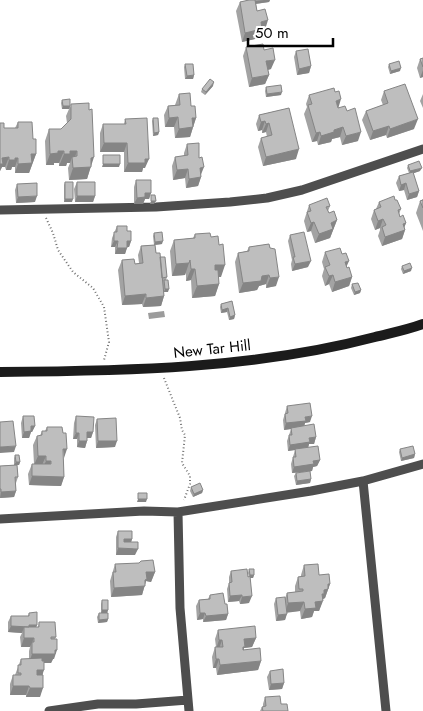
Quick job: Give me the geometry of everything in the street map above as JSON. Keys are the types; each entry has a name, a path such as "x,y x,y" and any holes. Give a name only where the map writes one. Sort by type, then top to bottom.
{"street":[{"path":"0,210 156,208 267,198 302,190 423,149"},
{"name":"New Tar Hill","path":"0,372 160,369 291,355 342,346 423,324"},
{"path":"0,519 144,511 178,512 363,481 423,464"},
{"path":"363,481 386,711"},
{"path":"178,512 180,608 189,711"},
{"path":"48,711 98,704 136,704 188,700"}],"path":[{"path":"40,210 53,233 58,250 73,272 93,288 104,307 109,342 104,361 112,371"},
{"path":"160,369 177,411 182,430 186,434 182,463 190,476 190,484 178,512"}],"shaded area":[{"path":"164,311 165,317 149,319 148,313"}],"building":[{"path":"255,0 257,11 265,9 268,20 261,22 262,29 245,33 240,2"},
{"path":"263,44 264,50 273,48 275,60 266,61 269,75 252,78 246,47"},
{"path":"308,49 311,66 299,69 296,51"},
{"path":"399,61 401,68 391,71 389,64"},
{"path":"185,64 193,64 194,75 187,76"},
{"path":"210,79 214,82 206,92 202,89"},
{"path":"405,84 418,119 390,129 389,126 373,131 366,111 388,103 384,91"},
{"path":"281,85 282,92 267,94 266,87"},
{"path":"334,88 335,92 339,91 341,99 336,101 338,108 345,106 347,111 355,108 361,132 346,136 343,127 321,136 320,132 316,133 308,105 312,104 309,95"},
{"path":"190,93 191,106 195,106 196,118 192,118 193,127 179,129 178,117 169,118 168,106 180,105 179,94"},
{"path":"70,99 70,106 63,106 62,100"},
{"path":"89,103 89,110 92,109 94,157 91,158 91,167 73,168 72,157 77,156 77,151 70,151 70,154 58,151 58,153 50,154 49,129 61,129 71,119 71,104"},
{"path":"289,108 299,149 266,157 261,138 272,135 269,123 261,122 259,115"},
{"path":"147,118 149,159 145,159 145,163 128,163 127,143 104,143 103,124 126,124 125,119"},
{"path":"153,118 158,118 159,132 154,133"},
{"path":"18,122 32,122 33,139 36,139 36,154 31,154 32,163 18,164 18,158 9,160 9,157 2,158 3,164 0,164 0,123 4,123 4,128 18,128"},
{"path":"199,143 199,158 202,157 204,167 200,168 201,177 189,179 188,169 177,170 175,157 188,155 187,144"},
{"path":"103,155 120,155 120,164 103,164"},
{"path":"419,161 422,168 410,171 408,165"},
{"path":"413,172 419,191 409,194 406,183 401,185 399,176"},
{"path":"136,180 151,180 151,193 145,193 145,197 137,198"},
{"path":"65,182 73,182 73,199 65,199"},
{"path":"77,182 95,182 95,196 77,196"},
{"path":"37,183 37,196 18,197 17,184"},
{"path":"151,195 155,195 156,201 151,201"},
{"path":"394,196 401,209 398,210 400,217 403,215 406,223 403,224 405,230 385,237 382,227 386,225 383,219 378,221 374,210 381,207 379,202"},
{"path":"327,198 330,206 326,207 329,213 334,211 337,220 331,223 333,229 319,234 314,222 311,223 307,212 311,211 309,205"},
{"path":"117,226 127,226 127,231 131,231 131,241 127,241 127,248 117,248 118,241 114,241 114,232 117,232"},
{"path":"162,232 163,241 155,242 154,233"},
{"path":"304,232 311,261 295,264 290,235"},
{"path":"210,233 211,237 218,236 219,245 223,244 225,265 215,265 215,270 218,270 219,284 197,286 195,269 191,269 190,260 189,263 176,264 174,240 195,238 195,234"},
{"path":"269,244 270,248 275,249 279,277 270,278 269,275 262,276 261,281 243,283 238,253 249,251 249,247"},
{"path":"155,245 156,253 160,253 164,296 146,298 146,294 125,296 122,260 134,259 135,264 143,263 141,246"},
{"path":"340,248 342,254 346,253 349,261 345,262 347,268 349,267 352,277 335,282 333,275 329,276 325,267 330,265 325,252"},
{"path":"160,257 165,257 167,277 162,278"},
{"path":"410,263 412,268 404,271 402,266"},
{"path":"164,280 168,280 169,289 165,289"},
{"path":"358,283 361,290 355,292 352,284"},
{"path":"232,301 235,315 230,317 228,308 222,310 221,304"},
{"path":"310,403 312,416 305,417 306,421 286,423 285,414 288,413 287,406"},
{"path":"23,416 34,416 35,426 31,426 31,431 24,432"},
{"path":"76,416 94,417 93,432 87,432 87,441 79,441 79,433 76,433"},
{"path":"116,418 117,441 98,441 97,419"},
{"path":"13,421 16,446 0,447 0,422"},
{"path":"314,424 316,437 309,438 310,442 290,445 289,435 292,435 291,428"},
{"path":"47,427 62,427 63,433 66,433 67,449 63,449 64,477 32,476 32,464 51,464 51,461 46,461 46,456 38,456 37,436 42,435 42,431 47,431"},
{"path":"318,446 320,460 313,461 314,464 294,467 293,457 296,457 295,449"},
{"path":"413,446 415,454 402,458 400,449"},
{"path":"15,455 19,455 20,462 16,462"},
{"path":"17,465 18,477 15,477 16,491 1,492 0,466"},
{"path":"310,471 311,479 297,481 296,473"},
{"path":"200,483 203,490 194,494 191,487"},
{"path":"138,493 147,493 147,499 138,499"},
{"path":"118,531 132,531 132,539 124,539 124,542 138,542 138,549 118,548"},
{"path":"153,560 155,572 146,572 145,586 114,588 113,572 116,572 115,564 139,563 141,561"},
{"path":"318,564 319,575 329,574 330,584 328,584 328,589 324,590 324,594 322,594 323,601 315,602 316,608 305,609 304,602 288,603 287,593 303,591 303,589 299,589 298,577 305,576 304,565"},
{"path":"247,569 248,577 250,576 252,596 230,596 229,583 232,582 231,571"},
{"path":"249,569 254,569 254,575 250,575"},
{"path":"223,593 228,614 206,616 205,613 200,613 199,600 210,599 210,595"},
{"path":"285,597 287,614 278,615 276,598"},
{"path":"102,600 108,600 108,610 102,610"},
{"path":"37,612 37,625 29,625 29,627 11,626 11,616 29,616 29,613"},
{"path":"99,613 108,613 108,619 99,620"},
{"path":"39,622 55,622 56,637 51,637 51,639 57,639 55,654 32,654 34,638 24,638 24,627 39,627"},
{"path":"255,626 256,638 244,639 245,647 243,647 243,650 260,648 261,661 220,665 219,659 216,659 215,647 223,647 222,640 219,640 218,630"},
{"path":"42,658 44,670 37,670 37,675 43,675 43,688 13,686 13,675 21,675 21,673 18,673 18,665 21,665 21,659"},
{"path":"283,669 284,683 271,684 270,671"},
{"path":"280,696 281,704 287,704 288,711 263,711 262,707 266,706 265,697"}]}
